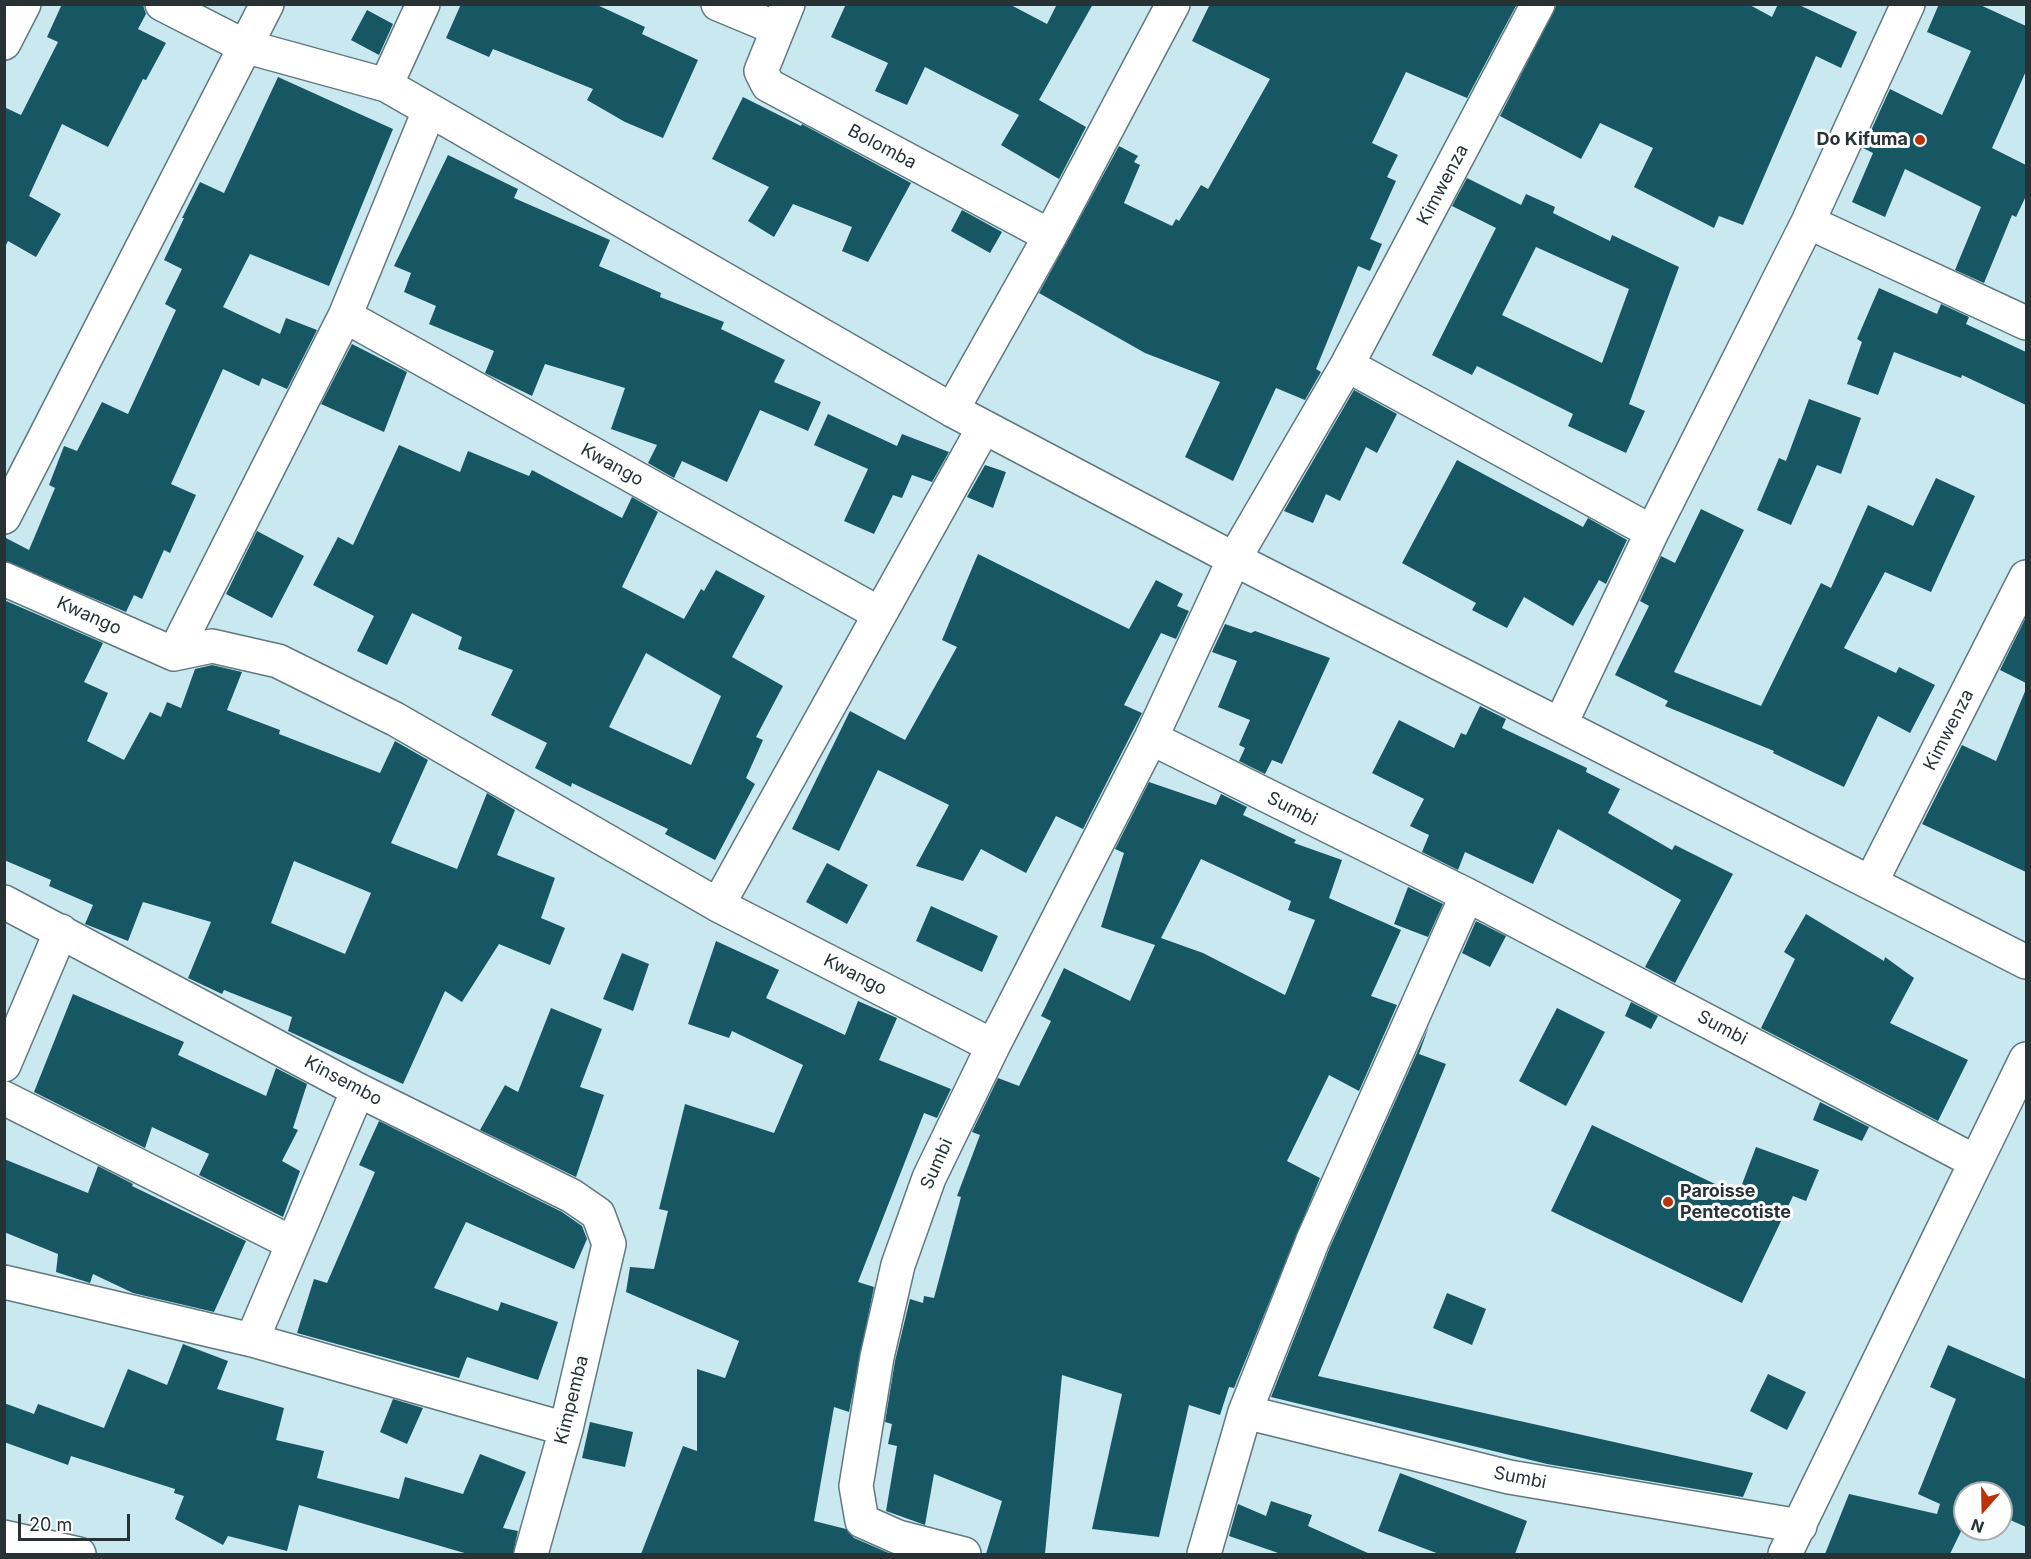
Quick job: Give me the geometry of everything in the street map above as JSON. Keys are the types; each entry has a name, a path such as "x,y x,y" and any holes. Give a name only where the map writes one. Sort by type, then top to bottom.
{"street":[{"path":"4,43 24,4"},
{"path":"162,4 244,46 386,85 952,410 1234,559 1561,723 2026,962"},
{"path":"4,517 267,4"},
{"path":"386,85 423,4"},
{"name":"Bolomba","path":"718,4 783,17 761,71 768,85 1050,236"},
{"path":"952,410 1050,236 1173,4"},
{"name":"Kimwenza","path":"1234,559 1347,365 1538,4"},
{"path":"1561,723 1652,532 1808,222 1908,4"},
{"path":"174,654 345,316 429,111"},
{"path":"1808,222 2026,323"},
{"name":"Kwango","path":"345,316 880,614"},
{"path":"1347,365 1652,532"},
{"path":"718,905 984,427"},
{"name":"Sumbi","path":"964,1554 898,1537 862,1521 856,1486 877,1357 898,1265 929,1178 993,1046 1151,738 1234,559"},
{"name":"Kimwenza","path":"1871,882 2026,578"},
{"name":"Kwango","path":"4,579 174,654 212,646 278,661 395,719 718,905 993,1046"},
{"name":"Sumbi","path":"1151,738 1467,895 1976,1162"},
{"path":"1204,1554 1245,1412 1313,1240 1467,895"},
{"name":"Kinsembo","path":"4,902 358,1090 572,1196 598,1214 609,1244"},
{"path":"4,1065 61,931"},
{"path":"1785,1554 2026,1059"},
{"path":"252,1340 358,1090"},
{"path":"4,1098 292,1243"},
{"name":"Kimpemba","path":"531,1554 566,1429 609,1244"},
{"path":"4,1282 252,1340 566,1429"},
{"name":"Sumbi","path":"1245,1412 1509,1478 1800,1526"},
{"path":"4,1537 79,1554"}],"building":[{"path":"62,4 143,5 146,14 138,29 166,43 146,80 143,79 108,147 62,124 29,196 61,214 36,257 8,241 4,249 4,107 21,115 58,42 47,37"},
{"path":"461,4 595,4 645,27 642,34 698,60 663,138 625,122 587,100 593,89 493,49 489,57 446,38"},
{"path":"846,4 1009,4 1047,24 1057,4 1093,4 1039,100 1086,127 1059,179 1001,145 1019,115 925,67 907,105 875,91 888,63 831,37"},
{"path":"1210,4 1517,4 1467,98 1406,72 1372,143 1398,155 1387,177 1396,181 1370,239 1382,244 1370,271 1358,266 1316,369 1321,372 1305,400 1276,388 1233,481 1185,457 1220,382 1145,353 1039,293 1119,146 1138,156 1134,162 1140,165 1124,203 1172,226 1176,219 1179,221 1201,185 1208,189 1270,79 1192,41"},
{"path":"1557,4 1748,4 1772,17 1778,4 1797,4 1857,32 1841,68 1816,56 1743,225 1719,216 1714,228 1634,187 1653,148 1600,123 1581,159 1500,116"},
{"path":"1939,4 1978,4 2026,26 2026,71 1992,148 2026,165 2026,196 2016,217 2012,215 1984,283 1955,270 1981,207 1905,169 1885,217 1852,202 1873,153 1863,148 1890,89 1942,115 1971,51 1927,32"},
{"path":"367,10 393,24 379,55 351,40"},
{"path":"278,77 393,129 329,286 250,254 223,307 280,334 286,318 317,330 287,389 262,378 259,386 223,369 171,484 196,495 170,553 164,550 142,599 134,595 126,612 4,561 4,537 29,550 55,488 49,485 64,446 77,451 102,402 128,414 176,310 165,304 182,269 164,260 184,218 182,218 200,182 224,193"},
{"path":"743,97 801,126 802,124 911,183 868,262 842,251 852,227 793,204 774,237 748,221 769,187 712,159"},
{"path":"448,155 518,189 514,198 610,240 599,266 661,293 660,297 724,322 721,329 785,360 774,382 821,402 808,431 760,410 727,482 682,461 674,478 648,463 657,445 611,429 625,388 545,364 532,396 485,373 494,351 429,324 436,306 404,292 411,273 394,266"},
{"path":"1467,178 1521,205 1526,194 1555,207 1553,213 1610,241 1612,235 1679,267 1629,404 1645,411 1626,453 1568,426 1573,414 1477,366 1472,375 1432,355 1496,228 1452,206","holes":["1536,247 1629,289 1602,363 1502,315"]},
{"path":"962,210 1002,232 990,253 951,231"},
{"path":"1879,288 1937,314 1941,304 1969,317 1966,324 2026,352 2026,405 1962,375 1961,378 1894,352 1878,395 1847,384 1862,342 1857,339"},
{"path":"352,344 407,372 384,432 321,404"},
{"path":"1354,390 1397,414 1377,453 1366,447 1340,501 1326,494 1313,523 1284,511"},
{"path":"1809,399 1861,418 1841,474 1817,465 1791,525 1757,510 1779,458 1786,461"},
{"path":"828,414 897,446 902,434 949,452 932,482 912,475 902,498 893,495 874,534 844,521 868,469 814,445"},
{"path":"399,445 460,472 468,451 529,476 532,470 622,518 632,497 658,512 622,587 684,619 701,589 704,591 716,570 765,596 732,657 783,686 756,737 763,740 746,778 755,784 715,860 665,834 668,829 572,783 571,787 535,768 547,743 491,715 513,670 458,649 462,637 412,613 387,665 357,651 374,616 313,585 338,537 353,545","holes":["646,653 721,696 691,765 609,727"]},
{"path":"1457,460 1583,527 1588,518 1627,540 1606,584 1599,580 1573,626 1524,597 1507,628 1472,610 1476,603 1402,563"},
{"path":"985,465 1006,472 993,508 967,497"},
{"path":"1936,478 1975,496 1931,592 1885,572 1844,648 1896,673 1899,667 1935,685 1910,733 1878,716 1844,787 1773,753 1774,751 1665,706 1668,701 1615,675 1649,606 1640,601 1661,556 1675,563 1701,509 1744,530 1674,672 1761,706 1821,583 1831,588 1868,505 1913,526"},
{"path":"257,531 304,556 272,618 226,594"},
{"path":"978,554 1129,629 1156,580 1183,594 1177,606 1189,611 1176,639 1161,633 1124,705 1142,713 1083,829 1056,816 1026,873 981,849 963,881 916,866 949,805 878,770 839,851 792,829 850,711 905,740 957,647 942,640"},
{"path":"4,600 103,643 84,682 108,693 87,741 124,760 150,712 161,717 167,702 181,708 195,669 212,665 242,672 227,710 280,730 279,734 380,773 395,741 428,760 391,843 457,869 487,793 515,810 497,855 555,878 541,918 565,928 550,965 499,944 462,1002 445,991 403,1084 288,1031 292,1017 224,990 222,994 188,978 211,922 143,902 128,941 85,924 93,905 49,886 51,880 4,860","holes":["294,861 371,893 345,954 271,923"]},
{"path":"2026,617 2026,683 2000,670"},
{"path":"1225,624 1251,633 1255,631 1330,658 1282,764 1272,760 1265,774 1239,761 1245,748 1239,745 1250,720 1218,707 1237,661 1212,652"},
{"path":"2026,689 2026,872 1922,824 1962,745 1996,761"},
{"path":"1480,706 1506,719 1502,728 1587,768 1586,772 1620,789 1608,813 1672,850 1675,845 1733,874 1675,983 1645,967 1681,900 1558,829 1533,884 1465,852 1458,870 1422,852 1429,835 1410,826 1424,799 1372,773 1399,720 1454,748 1461,733 1466,735"},
{"path":"1149,782 1216,805 1221,794 1247,807 1243,815 1296,840 1294,843 1342,860 1329,898 1401,930 1371,996 1397,1005 1359,1091 1329,1075 1287,1161 1320,1178 1234,1388 1229,1387 1220,1415 1189,1405 1159,1537 1092,1529 1122,1394 1062,1375 1045,1554 986,1554 1002,1501 934,1474 925,1525 886,1511 897,1446 888,1444 892,1424 885,1422 895,1361 910,1299 923,1303 924,1296 934,1298 961,1197 957,1196 980,1135 972,1132 998,1078 1019,1086 1051,1021 1041,1016 1064,968 1130,1001 1155,945 1101,927 1124,853 1115,849","holes":["1201,859 1291,901 1288,910 1315,920 1285,995 1203,953 1161,938"]},
{"path":"827,863 868,885 847,924 806,902"},
{"path":"1408,887 1443,904 1428,937 1394,924"},
{"path":"931,906 998,936 982,972 916,941"},
{"path":"1806,914 1884,961 1885,957 1914,978 1890,1023 1968,1060 1938,1121 1761,1028 1795,959 1784,952"},
{"path":"1476,921 1506,936 1490,967 1462,953"},
{"path":"716,941 779,970 766,998 845,1035 858,1001 897,1018 879,1060 951,1089 937,1118 924,1113 858,1282 874,1287 849,1412 834,1407 814,1521 846,1529 854,1538 891,1554 641,1554 683,1446 697,1451 697,1369 725,1378 739,1341 626,1292 630,1267 654,1269 668,1211 659,1209 685,1104 774,1133 803,1065 732,1031 729,1038 688,1024"},
{"path":"622,953 649,964 633,1011 603,999"},
{"path":"73,994 184,1042 178,1055 266,1096 276,1068 307,1084 293,1128 298,1130 282,1161 300,1171 283,1217 199,1175 209,1154 152,1127 145,1148 34,1092"},
{"path":"1631,1002 1658,1016 1651,1029 1625,1016"},
{"path":"551,1008 602,1029 580,1087 604,1095 576,1177 480,1130 505,1085 518,1092"},
{"path":"1557,1008 1605,1032 1566,1106 1519,1081"},
{"path":"1429,1026 1419,1054 1446,1064 1318,1376 1753,1473 1743,1497 1547,1464 1271,1397 1330,1247"},
{"path":"1820,1102 1869,1127 1862,1141 1813,1120"},
{"path":"379,1121 562,1212 582,1226 587,1239 574,1269 466,1222 434,1288 498,1311 501,1302 558,1322 538,1380 467,1357 459,1378 297,1333 314,1279 327,1283 375,1172 359,1165"},
{"path":"1592,1125 1738,1195 1756,1147 1819,1170 1806,1201 1793,1196 1742,1303 1551,1211"},
{"path":"4,1159 88,1193 98,1166 133,1184 132,1186 246,1241 214,1312 133,1293 93,1274 90,1283 56,1272 58,1254 4,1232"},
{"path":"1447,1293 1486,1309 1472,1345 1433,1328"},
{"path":"183,1344 228,1361 217,1389 284,1408 276,1440 324,1451 317,1478 399,1499 405,1477 463,1494 480,1454 526,1472 503,1528 518,1531 513,1554 468,1554 299,1505 287,1551 228,1536 223,1545 175,1519 184,1496 174,1493 175,1489 71,1456 68,1465 4,1442 4,1403 34,1414 38,1404 104,1428 128,1369 167,1385"},
{"path":"1948,1345 2026,1379 2026,1527 2013,1521 2013,1481 1953,1481 1953,1541 1956,1541 1950,1554 1825,1554 1849,1494 1937,1514 1940,1504 1918,1494 1956,1399 1930,1387"},
{"path":"1768,1374 1806,1392 1787,1430 1750,1411"},
{"path":"393,1399 423,1408 407,1444 380,1432"},
{"path":"590,1422 633,1432 625,1467 582,1458"},
{"path":"1400,1473 1527,1521 1515,1554 1439,1554 1378,1531"},
{"path":"1271,1501 1312,1515 1308,1526 1370,1554 1281,1554 1229,1536 1238,1504 1266,1516"}],"place":[{"name":"Do Kifuma","path":"1920,140"},
{"name":"Paroisse Pentecotiste","path":"1668,1202"}]}
